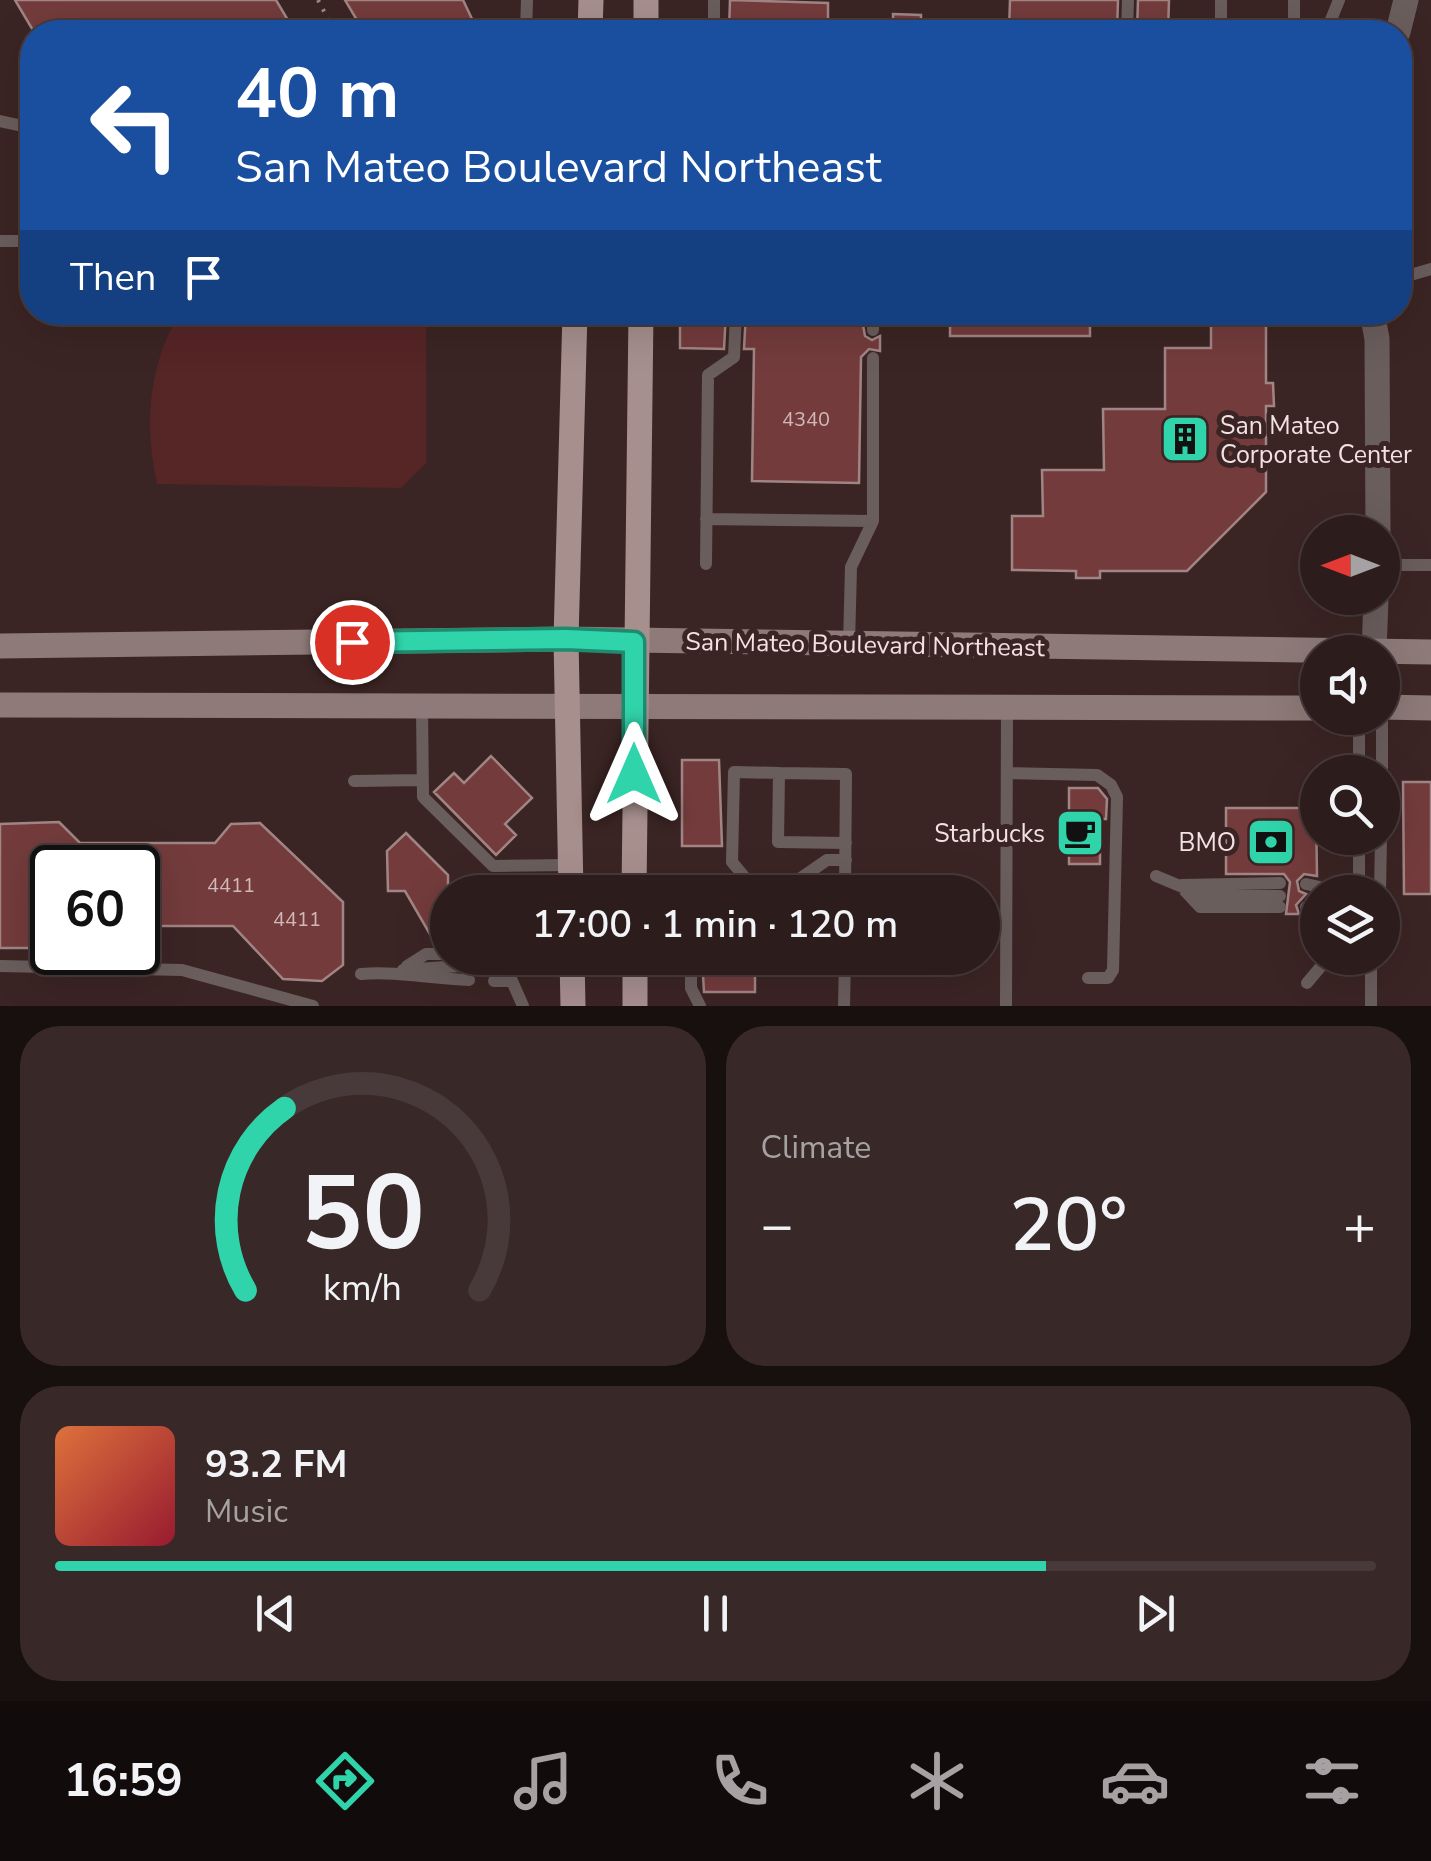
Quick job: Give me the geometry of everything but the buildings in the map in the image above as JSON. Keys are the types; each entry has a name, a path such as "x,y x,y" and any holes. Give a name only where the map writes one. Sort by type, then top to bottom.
{"main road":[{"path":"570,875 566,639 575,325"},
{"path":"634,875 640,325"},
{"name":"San Mateo Boulevard Northeast","path":"0,646 566,639 1300,651"},
{"name":"San Mateo Boulevard Northeast","path":"1400,652 1431,652"},
{"path":"0,705 1300,708"},
{"path":"1400,707 1431,708"},
{"path":"572,975 573,1006"},
{"path":"634,975 635,1006"}],"street":[{"path":"1374,325 1378,515"}],"lane":[{"path":"706,564 708,375 734,356 735,325"},
{"path":"872,325 872,330"},
{"path":"849,645 851,567 872,521 872,358"},
{"path":"706,519 872,521"},
{"path":"1400,565 1431,564"},
{"path":"422,708 423,797 492,866 570,865"},
{"path":"1006,1006 1007,708"},
{"path":"846,860 826,860 798,880 747,880 732,862 734,772 846,774 846,860 846,875"},
{"path":"778,773 778,842 846,843"},
{"path":"1007,773 1097,774 1111,785 1116,798 1113,970 1108,978 1088,978"},
{"path":"354,781 423,780"},
{"path":"1156,876 1204,896 1280,895"},
{"path":"400,970 430,954"},
{"path":"0,966 182,970 313,1006"},
{"path":"361,974 430,968"},
{"path":"400,970 428,979 469,980"},
{"path":"506,975 523,1006"},
{"path":"690,975 690,988 700,1006"},
{"path":"844,975 844,1006"},
{"path":"1307,983 1314,975"},
{"path":"1371,975 1371,1006"},
{"path":"494,980 512,981"}],"shaded area":[{"path":"173,325 426,325 426,463 401,488 157,484 150,418 155,375"}],"place":[{"name":"San Mateo Corporate Center","path":"1185,439"},
{"name":"Starbucks","path":"1080,833"},
{"name":"BMO","path":"1271,842"}],"route":[{"path":"352,642 634,642 634,774"}]}
